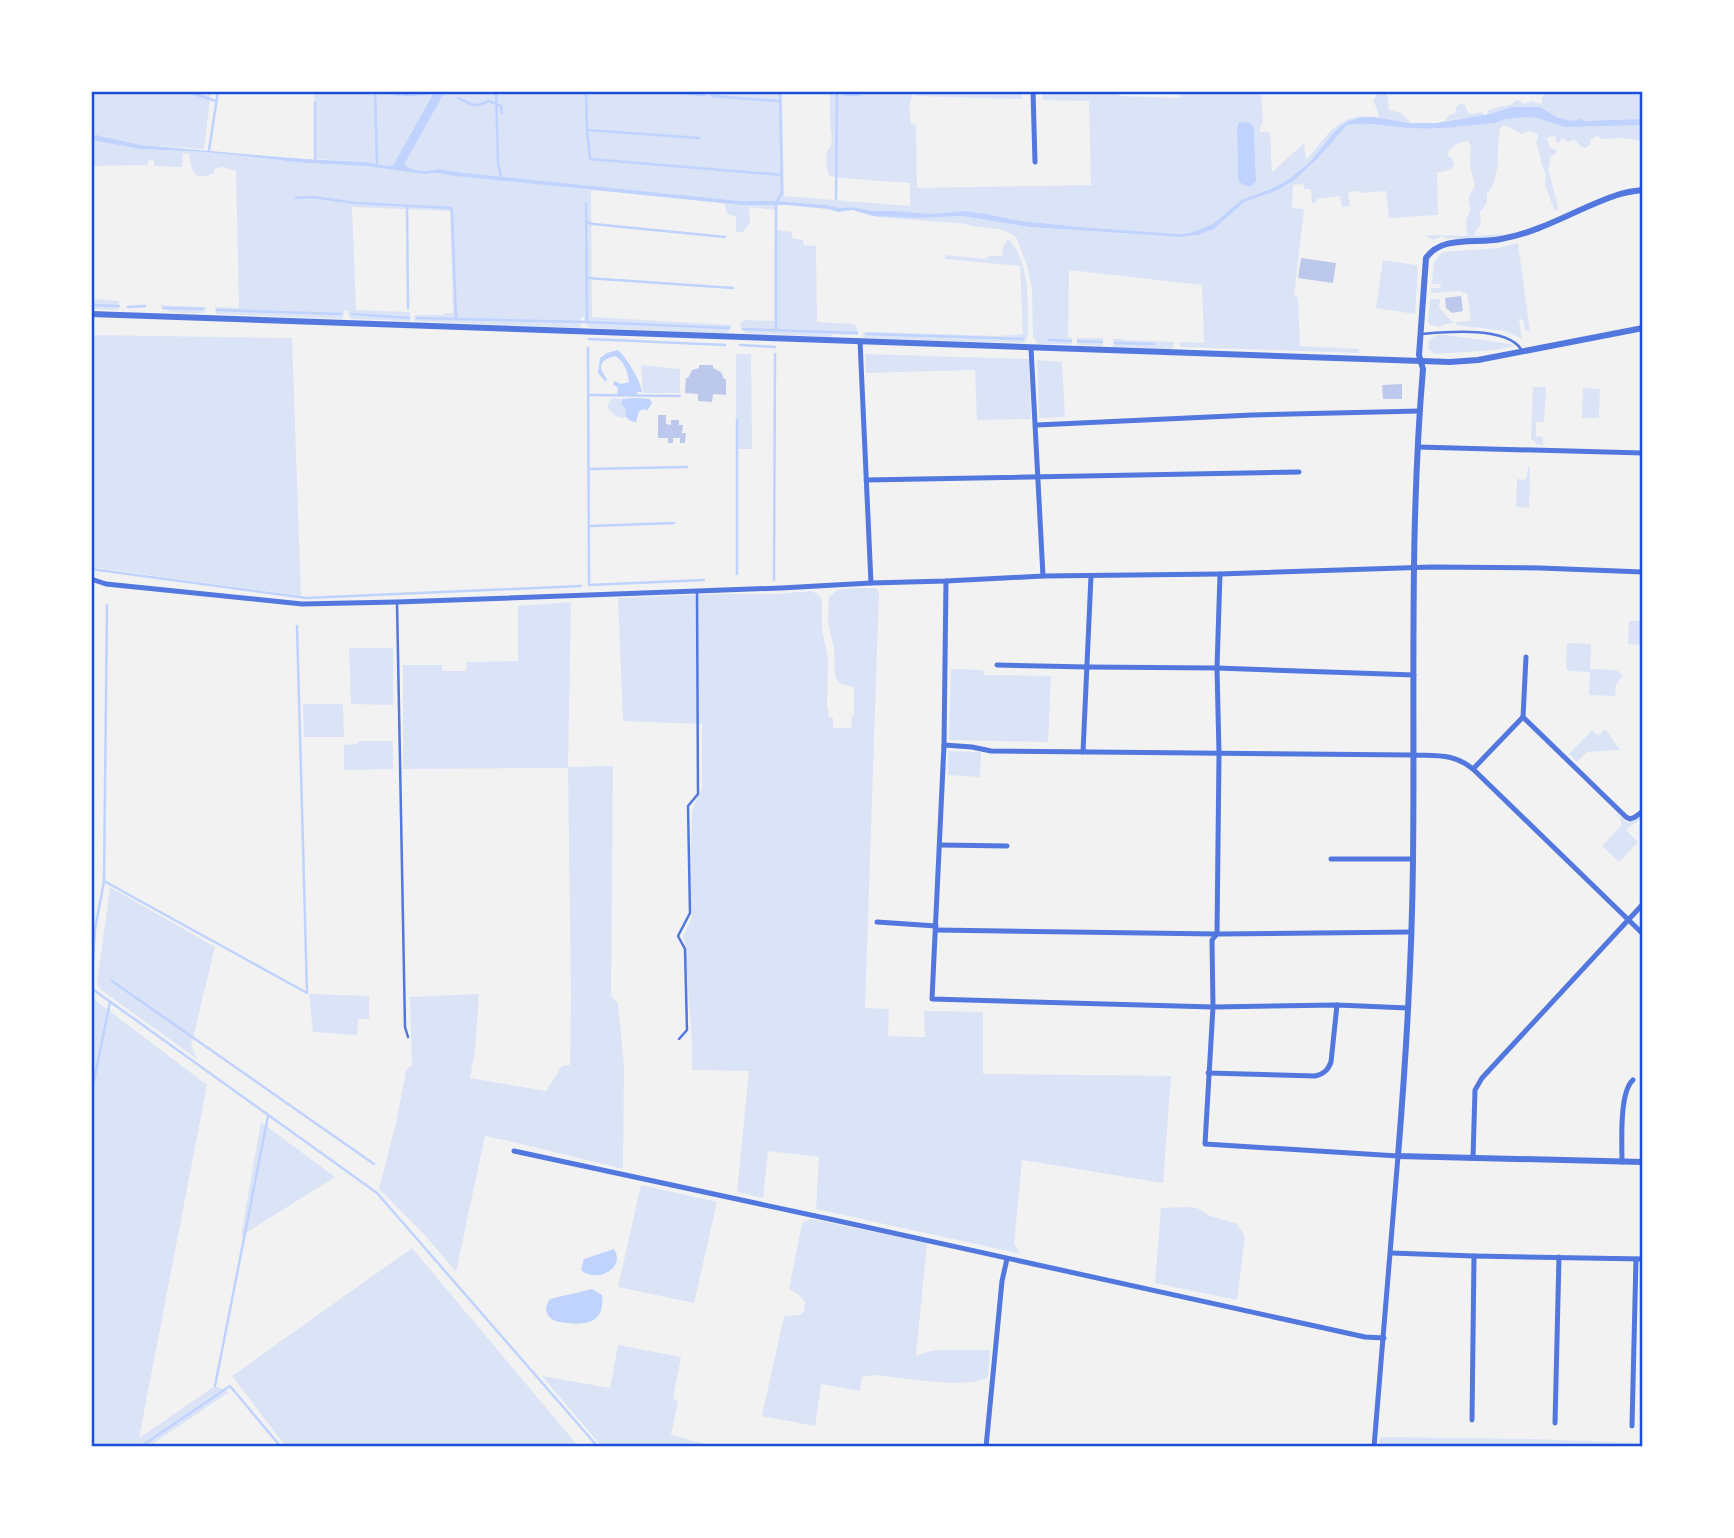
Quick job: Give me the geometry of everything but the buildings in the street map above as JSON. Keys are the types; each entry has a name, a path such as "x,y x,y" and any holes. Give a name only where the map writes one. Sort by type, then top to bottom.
{"street":[{"path":"1033,91 1035,162"},
{"path":"1374,1447 1408,1007 1413,859 1415,568 1423,369 1419,355 1426,258 1437,247 1452,242 1483,242 1514,237 1618,195 1643,190"},
{"path":"91,314 1421,362 1478,360 1643,328"},
{"path":"860,341 871,583"},
{"path":"1031,348 1043,576"},
{"path":"1037,425 1252,415 1420,411"},
{"path":"1418,447 1643,453"},
{"path":"866,480 1299,472"},
{"path":"91,579 106,584 302,604 1043,576 1415,568 1540,568 1643,572"},
{"path":"1220,574 1217,667 1217,934 1212,940 1213,1007 1205,1144 1398,1156 1643,1163"},
{"path":"1083,752 1091,576"},
{"path":"946,581 944,745 932,999 1213,1007 1337,1004 1408,1007"},
{"path":"1473,769 1523,717 1526,657"},
{"path":"997,665 1217,667 1414,675"},
{"path":"1523,717 1626,817 1630,819 1643,811"},
{"path":"944,745 991,751 1452,757 1473,769 1643,934"},
{"path":"940,845 1007,846"},
{"path":"1331,859 1413,859"},
{"path":"1473,1158 1475,1090 1482,1078 1643,904"},
{"path":"877,922 936,928 1217,934 1411,932"},
{"path":"1208,1073 1315,1076 1324,1073 1331,1062 1337,1004"},
{"path":"1622,1162 1624,1097 1627,1085 1633,1080"},
{"path":"514,1151 800,1211 1366,1337 1384,1338"},
{"path":"1391,1253 1640,1259 1632,1426"},
{"path":"1472,1420 1474,1256"},
{"path":"1555,1423 1559,1257"},
{"path":"986,1447 1002,1281 1007,1259"}],"lane":[{"path":"1420,334 1456,331 1490,334 1517,344 1523,352"},
{"path":"679,1039 687,1030 685,949 678,936 690,913 688,806 698,794 697,591"},
{"path":"397,602 405,1027 408,1037"}],"shaded area":[{"path":"91,91 211,91 204,149 141,145 91,136"},
{"path":"314,91 782,91 784,196 910,206 910,183 830,176 826,163 832,139 830,91 912,91 909,104 911,124 916,125 917,188 1091,185 1089,101 1043,100 1042,91 1118,91 1119,96 1180,98 1181,91 1261,91 1263,123 1260,132 1270,132 1272,172 1304,143 1306,160 1329,133 1344,121 1365,116 1378,118 1373,100 1378,93 1384,93 1388,97 1389,110 1401,113 1411,123 1482,118 1511,107 1487,115 1488,110 1520,100 1523,104 1531,101 1541,104 1544,91 1636,91 1643,94 1643,141 1603,139 1597,136 1590,140 1591,144 1585,148 1574,139 1568,142 1563,138 1559,143 1556,142 1555,136 1547,138 1550,148 1557,152 1550,157 1548,168 1559,211 1554,209 1545,185 1546,175 1536,143 1537,134 1529,131 1522,134 1504,125 1500,128 1495,179 1487,194 1487,203 1480,212 1481,224 1475,236 1502,236 1469,239 1443,236 1433,240 1426,237 1428,235 1467,236 1466,220 1471,209 1469,200 1475,186 1468,141 1455,145 1448,152 1447,155 1454,162 1452,167 1437,172 1438,215 1389,218 1386,191 1348,192 1350,206 1342,207 1340,196 1317,199 1317,202 1312,203 1311,189 1304,189 1304,184 1293,185 1292,208 1304,209 1294,296 1298,297 1300,346 1359,349 1359,353 1180,347 1180,342 1204,343 1202,285 1069,270 1068,337 1072,338 1072,344 1038,344 1033,337 1032,289 1027,266 1014,235 1000,229 968,224 876,217 963,216 1029,227 1181,237 1198,235 1214,229 1244,202 1276,191 1310,166 1343,128 1354,123 1354,119 1335,131 1310,162 1288,180 1241,200 1213,224 1180,234 1021,221 963,211 932,214 740,201 438,169 428,171 409,168 402,163 386,166 315,159","holes":["1239,122 1254,129 1256,181 1252,186 1238,179 1237,126"]},
{"path":"916,91 1022,91 1022,99 915,96"},
{"path":"1460,104 1464,104 1471,114 1482,112 1485,115 1445,121 1449,115 1455,113"},
{"path":"91,140 140,149 366,166 591,190 592,317 732,325 725,333 591,328 584,317 581,317 581,328 414,321 415,315 453,313 450,211 352,207 356,310 410,312 410,321 352,319 348,310 345,310 342,319 216,314 215,307 239,308 236,171 223,167 215,169 214,173 207,176 198,176 193,170 189,154 183,153 182,167 154,166 152,160 149,160 147,165 91,166"},
{"path":"725,204 778,204 777,210 749,207 750,223 743,232 736,232 736,216 729,215"},
{"path":"777,230 792,232 792,238 803,240 804,245 816,246 817,322 854,324 858,335 831,334 831,337 746,333 741,329 740,323 744,320 774,321 774,242 777,242"},
{"path":"1007,238 1019,254 1025,274 1028,328 1024,343 864,338 864,332 998,336 1023,334 1020,266 945,259 945,255 986,259 989,256 1002,256"},
{"path":"1518,243 1530,332 1525,330 1523,319 1519,320 1522,339 1505,331 1456,325 1457,322 1471,321 1467,293 1431,293 1431,288 1440,288 1441,284 1432,284 1434,263 1439,255 1443,252 1498,248"},
{"path":"1383,260 1416,265 1418,268 1415,314 1376,308"},
{"path":"91,299 119,301 119,308 91,309"},
{"path":"1430,299 1440,299 1439,307 1455,322 1441,327 1430,325"},
{"path":"160,305 206,307 202,313 179,313 168,311"},
{"path":"91,335 292,338 301,596 91,567"},
{"path":"1437,335 1515,346 1435,354 1429,350 1428,345"},
{"path":"1077,338 1103,338 1102,346 1077,345"},
{"path":"1113,339 1175,342 1172,349 1113,347"},
{"path":"736,354 751,354 752,449 736,449"},
{"path":"865,354 1029,359 1031,419 977,420 975,370 866,373"},
{"path":"1037,360 1062,362 1065,417 1039,418"},
{"path":"641,365 680,369 680,393 643,393"},
{"path":"1533,387 1546,387 1544,422 1536,422 1536,436 1543,437 1543,445 1531,439"},
{"path":"1583,388 1600,389 1599,418 1582,418"},
{"path":"612,398 622,399 626,417 617,417 610,411 607,406"},
{"path":"1528,467 1529,508 1516,507 1517,479 1524,480 1527,477"},
{"path":"876,588 879,592 865,1008 889,1009 888,1036 925,1037 924,1011 983,1012 983,1074 1171,1076 1163,1183 1022,1160 1014,1244 1021,1254 816,1209 819,1157 768,1151 763,1198 737,1192 749,1071 692,1070 683,936 692,917 692,813 702,789 702,724 623,721 618,598 812,591 820,596 822,601 822,630 828,657 828,717 833,718 833,728 851,728 854,687 840,684 835,677 834,649 828,623 829,597 837,590"},
{"path":"571,602 568,767 613,766 611,996 618,1003 624,1068 623,1169 485,1136 456,1272 423,1233 379,1189 406,1070 412,1065 410,997 479,994 470,1078 546,1091 562,1066 570,1065 568,768 403,769 403,665 442,665 442,671 466,671 467,662 518,661 518,606"},
{"path":"1629,621 1643,621 1643,645 1628,644"},
{"path":"1567,643 1591,644 1590,669 1616,670 1623,675 1616,685 1615,696 1589,695 1590,672 1569,671 1566,668"},
{"path":"349,648 393,648 393,705 351,704"},
{"path":"951,669 983,670 984,675 1051,676 1048,742 949,740"},
{"path":"303,704 343,704 344,737 304,737"},
{"path":"1605,729 1620,750 1587,752 1577,762 1569,754 1592,730 1598,736"},
{"path":"360,741 393,741 393,769 344,770 344,745"},
{"path":"948,751 981,752 980,777 948,775"},
{"path":"1614,812 1628,823 1643,814 1643,817 1626,830 1638,842 1619,862 1602,846 1621,826 1621,819"},
{"path":"110,887 215,947 191,1046 197,1059 101,990 97,984"},
{"path":"309,994 369,996 369,1019 358,1019 357,1035 313,1032"},
{"path":"91,997 207,1085 139,1438 215,1386 229,1392 148,1447 91,1447"},
{"path":"261,1122 335,1177 241,1236"},
{"path":"641,1185 717,1202 694,1303 618,1287"},
{"path":"1190,1207 1237,1224 1245,1237 1237,1300 1155,1283 1161,1208"},
{"path":"811,1219 927,1243 916,1356 931,1351 990,1350 988,1377 978,1381 949,1383 873,1375 862,1377 860,1391 821,1384 815,1426 762,1416 784,1316 800,1315 804,1311 805,1302 789,1289 802,1223"},
{"path":"412,1248 579,1447 286,1447 232,1376"},
{"path":"618,1345 681,1357 673,1399 678,1401 671,1435 718,1447 602,1447 542,1376 610,1388"},
{"path":"1380,1437 1643,1443 1643,1447 1379,1447"}],"water":[{"path":"1511,107 1540,107 1556,117 1571,121 1643,119 1643,125 1564,127 1526,117 1495,123 1433,128 1347,125 1293,181 1276,191 1244,202 1214,229 1181,237 1029,227 963,216 873,216 852,210 838,212 787,205 741,205 366,166 140,149 91,140 91,136 96,135 141,145 366,162 386,166 402,163 417,170 438,169 740,201 777,201 932,214 963,211 1021,221 1180,234 1213,224 1241,200 1288,180 1310,162 1335,131 1348,121 1374,117 1409,123 1436,123 1490,114"},
{"path":"1239,122 1251,123 1254,129 1256,181 1252,186 1240,183 1238,179"},
{"path":"618,350 639,381 642,392 637,392 637,395 617,395 618,388 613,384 615,381 621,384 629,382 625,367 615,356 606,359 602,364 606,382 598,373 600,358"},
{"path":"622,399 650,399 652,403 647,411 639,411 636,422 630,421 626,417"},
{"path":"614,1249 616,1262 608,1272 595,1275 581,1270 584,1259"},
{"path":"592,1289 602,1295 601,1310 594,1320 567,1323 554,1320 548,1315 546,1309 550,1299"}],"waterway":[{"path":"185,91 216,101"},
{"path":"209,150 218,91"},
{"path":"375,91 377,164"},
{"path":"383,91 399,95 407,91"},
{"path":"398,166 440,91"},
{"path":"496,91 498,163 501,177"},
{"path":"586,91 590,159 782,175"},
{"path":"661,91 704,95"},
{"path":"777,201 782,193 780,91"},
{"path":"836,199 837,91"},
{"path":"404,95 425,94"},
{"path":"846,95 859,95"},
{"path":"712,96 779,101"},
{"path":"458,98 473,105 489,101 501,106 502,114"},
{"path":"315,103 315,159"},
{"path":"587,130 699,138"},
{"path":"296,198 451,208 456,319"},
{"path":"586,203 587,322 729,328"},
{"path":"776,204 776,330"},
{"path":"407,206 408,308"},
{"path":"586,222 725,237"},
{"path":"587,278 733,288"},
{"path":"91,305 119,306"},
{"path":"128,307 145,306"},
{"path":"163,308 203,309"},
{"path":"217,310 341,314"},
{"path":"352,314 409,318"},
{"path":"417,318 587,322"},
{"path":"743,329 857,333"},
{"path":"867,334 1023,339"},
{"path":"589,339 725,345"},
{"path":"1049,340 1071,341"},
{"path":"1078,341 1102,342"},
{"path":"1115,343 1154,344"},
{"path":"740,345 775,347"},
{"path":"588,348 589,585 704,580"},
{"path":"774,580 775,354"},
{"path":"589,395 680,396"},
{"path":"737,420 737,574"},
{"path":"590,469 687,467"},
{"path":"590,526 674,523"},
{"path":"91,569 306,598 581,586"},
{"path":"91,988 95,929 104,881 107,605"},
{"path":"104,881 307,993 297,626"},
{"path":"112,981 374,1164"},
{"path":"91,988 377,1193 598,1447"},
{"path":"91,1095 110,1002"},
{"path":"215,1386 268,1116"},
{"path":"140,1447 230,1386 281,1447"}]}
